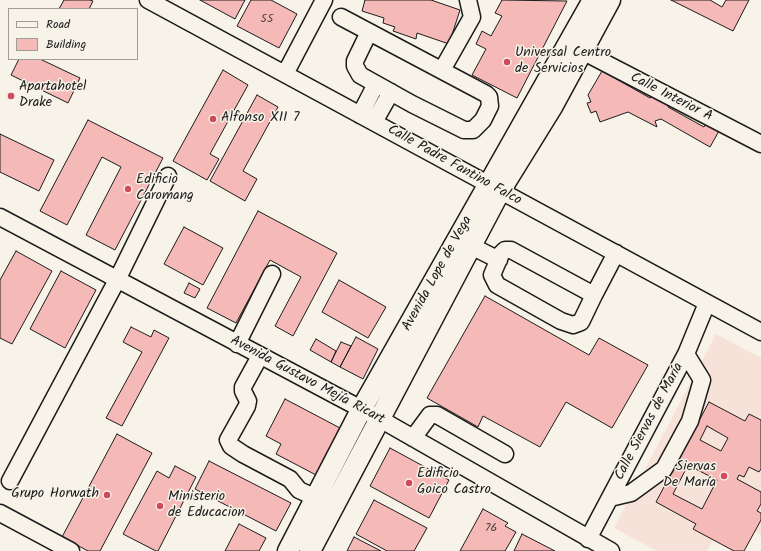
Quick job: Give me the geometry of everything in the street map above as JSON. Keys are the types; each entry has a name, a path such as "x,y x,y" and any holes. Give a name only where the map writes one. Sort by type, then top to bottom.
{"main road":[{"name":"Avenida Lope de Vega","path":"288,551 362,410 494,188 593,0"},
{"name":"Avenida Lope de Vega","path":"310,551 471,246 494,188 552,106 610,0"}],"street":[{"name":"Calle Padre Fantino Falco","path":"148,0 761,332"},
{"path":"285,74 324,0"},
{"path":"442,70 472,17 468,0"},
{"path":"341,17 442,70 489,97 490,106 483,120 473,130 464,130 360,75 355,66 362,43 369,32"},
{"name":"Calle Interior A","path":"582,51 761,144"},
{"path":"360,115 376,84"},
{"path":"374,122 391,92"},
{"path":"10,481 117,280 168,176"},
{"name":"Avenida Gustavo Mejía Ricart","path":"0,217 380,419 611,551"},
{"path":"471,246 498,260"},
{"path":"594,295 511,250 505,250 498,260 492,275 497,285 561,321 574,325 581,322 616,253"},
{"path":"237,344 272,274"},
{"name":"Calle Siervas de María","path":"588,539 686,354 707,303"},
{"path":"610,498 631,493 664,469 690,421 702,380 686,354"},
{"path":"260,356 243,387 243,391 248,401 247,406 228,440 231,446 243,454 290,479 299,490 316,498"},
{"path":"413,438 430,415 437,416 505,454"},
{"path":"1,517 71,551"}],"shaded area":[{"path":"716,334 761,358 761,535 755,532 744,551 733,551 713,540 707,551 657,551 614,528"}],"building":[{"path":"64,0 93,1 90,8 60,8"},
{"path":"200,0 245,0 235,19"},
{"path":"251,0 271,0 297,14 279,48 237,26"},
{"path":"365,0 431,0 460,10 449,44 417,33 416,39 393,31 395,27 383,23 384,18 362,11"},
{"name":"Universal Centro de Servicios","path":"502,0 567,1 517,98 472,75 486,49 476,44 482,31 491,36 502,16 495,13"},
{"path":"671,0 710,0 722,7 726,0 749,0 733,31"},
{"path":"18,60 42,60 80,78 68,103 11,75"},
{"name":"Alfonso XII 7","path":"223,70 248,85 210,154 219,159 207,180 173,161"},
{"path":"602,71 650,98 654,94 670,103 668,107 704,127 706,123 719,131 710,147 661,119 655,121 657,127 628,112 600,122 596,111 591,113 587,103 591,102 588,95"},
{"path":"257,95 278,107 243,171 257,179 245,201 210,181"},
{"name":"Edificio Caromang","path":"88,120 163,158 115,250 86,235 121,167 102,157 67,225 40,211"},
{"path":"0,134 54,160 39,191 0,172"},
{"path":"258,211 337,253 293,336 275,326 301,277 270,260 236,323 207,308"},
{"path":"184,227 223,248 203,285 164,264"},
{"path":"16,251 52,271 12,344 0,338 0,280"},
{"path":"61,271 96,290 65,348 30,329"},
{"path":"339,280 386,307 368,338 322,312"},
{"path":"189,283 200,289 195,298 184,293"},
{"path":"485,296 589,355 599,338 648,365 612,428 566,402 540,447 483,416 478,427 427,398"},
{"path":"131,327 151,337 154,330 169,338 122,426 106,418 142,352 123,342"},
{"path":"356,337 378,349 363,379 340,367"},
{"path":"316,339 336,351 331,362 310,350"},
{"path":"341,342 351,346 340,367 331,362"},
{"path":"285,399 340,428 316,475 276,454 281,444 266,436"},
{"name":"Siervas De María","path":"709,402 745,421 749,414 761,420 761,469 759,472 749,467 744,477 739,475 737,479 761,492 761,504 757,511 761,513 761,520 744,551 734,551 693,529 696,524 656,502","holes":["707,426 728,438 721,451 700,440","688,465 717,480 702,509 673,494"]},
{"name":"Grupo Horwath","path":"117,434 152,453 100,551 88,551 62,537"},
{"name":"Edificio Goico Castro","path":"390,448 449,480 429,518 370,486"},
{"path":"209,461 291,503 276,531 195,489"},
{"name":"Ministerio de Educacion","path":"175,466 196,477 158,551 156,551 123,534 157,471 169,478"},
{"path":"374,500 427,528 414,551 387,551 356,534"},
{"path":"483,509 508,523 505,526 516,532 505,551 460,551"},
{"path":"239,524 266,538 259,551 225,551"},
{"path":"522,534 555,551 514,551"},
{"path":"354,537 381,551 347,551"}],"place":[{"name":"Universal Centro de Servicios","path":"507,62"},
{"name":"Apartahotel Drake","path":"11,96"},
{"name":"Alfonso XII 7","path":"213,119"},
{"name":"Edificio Caromang","path":"128,189"},
{"name":"Siervas De María","path":"724,476"},
{"name":"Edificio Goico Castro","path":"409,483"},
{"name":"Grupo Horwath","path":"107,495"},
{"name":"Ministerio de Educacion","path":"160,506"}]}
